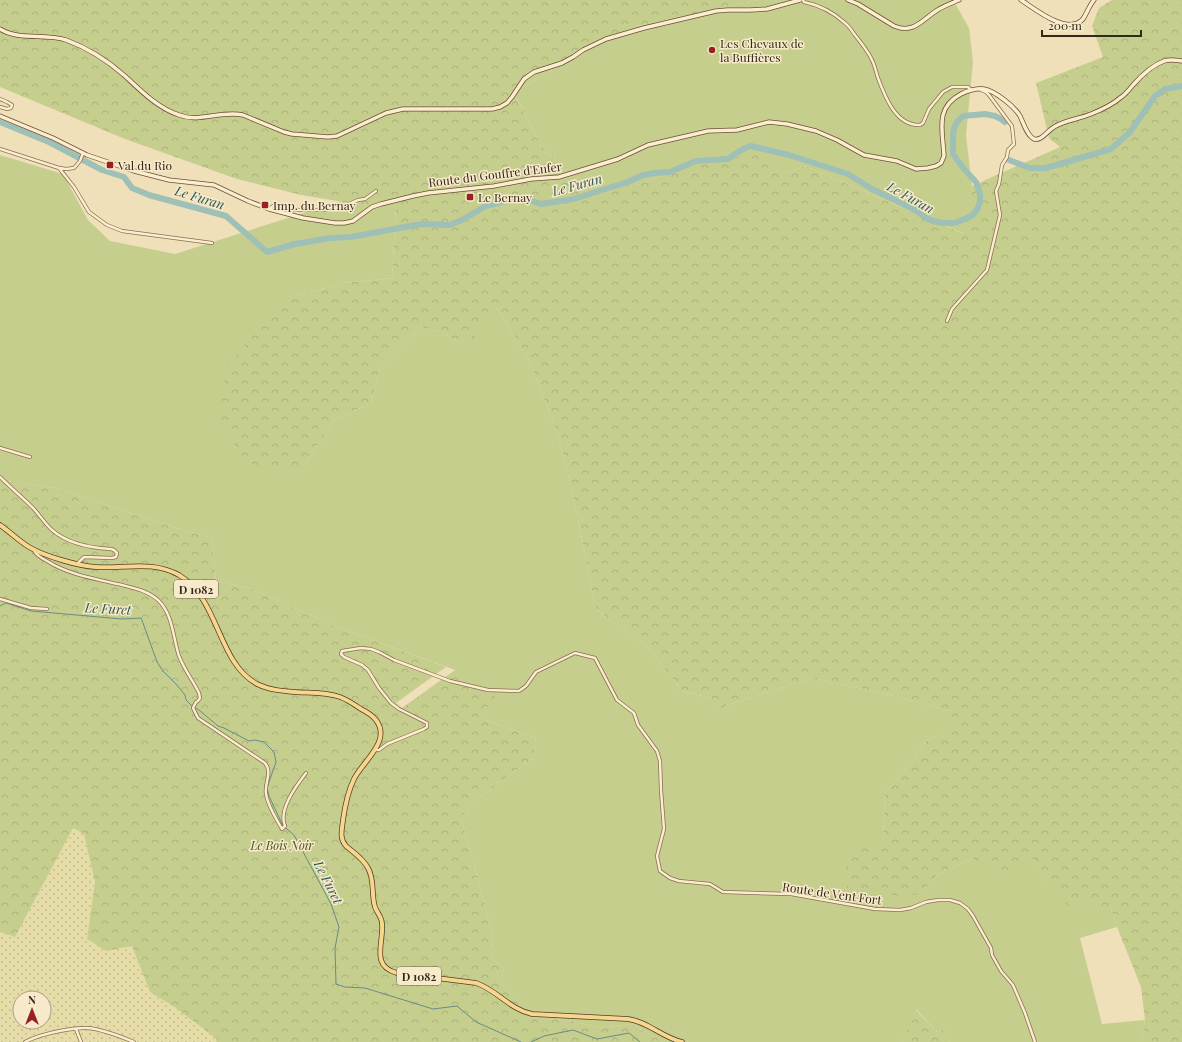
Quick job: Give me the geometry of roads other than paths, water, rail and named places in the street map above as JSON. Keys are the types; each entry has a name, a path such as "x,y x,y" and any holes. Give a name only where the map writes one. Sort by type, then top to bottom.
{"main road":[{"name":"D 1082","path":"0,525 33,549 78,564 95,567 148,566 165,569 178,575 194,587 202,597 233,659 239,669 249,678 258,684 271,689 332,695 347,700 376,720 380,727 380,741 355,777 349,791 344,812 341,837 343,843 364,862 371,874 375,908 383,925 380,947 382,962 386,968 397,973 476,983 486,987 508,1004 527,1013 637,1020 673,1040 682,1042"}],"street":[{"path":"0,28 13,34 65,40 83,48 110,64 159,106 180,116 203,118 217,114 236,113 284,132 328,137 337,136 386,113 403,109 492,109 500,107 512,98 524,79 534,72 562,63 583,50 606,39 651,26 716,11 767,9 801,0 820,6 846,23 862,43 873,61 878,78 888,100 903,121 920,125 923,123 929,109 943,92 952,87 968,87 972,90"},
{"path":"848,0 858,4 900,29 915,27 937,10 959,0"},
{"path":"1021,0 1052,19 1063,24 1072,25 1078,23 1083,18 1094,0"},
{"path":"979,88 986,89 1008,103 1019,115 1032,138 1040,139 1053,128 1062,123 1096,112 1115,102 1141,77 1164,61 1182,61"},
{"path":"947,321 952,309 987,270 1000,215 996,191 999,184 1002,164 1006,158 1008,150 1014,144 1012,126 989,95 979,88"},
{"name":"Route du Gouffre d'Enfer","path":"269,209 303,218 325,222 344,223 353,220 372,207 399,199 428,193 494,186 531,179 559,178 618,159 648,145 659,142 708,131 737,130 769,122 787,124 816,131 837,140 864,155 897,161 916,169 921,169 936,166 941,163 944,156 941,125 947,105 953,98 962,93 979,88"},
{"path":"0,99 12,105 11,108 7,109 0,107"},
{"path":"0,116 53,138 83,154 160,178 214,185 269,209 273,206 298,210 340,208 358,200 365,199 376,191"},
{"path":"0,149 66,169 74,168 80,161 83,154"},
{"path":"60,168 74,187 89,212 107,225 122,231 212,243"},
{"path":"0,448 30,457"},
{"path":"0,477 58,534 88,547 111,549 117,553 116,557 112,558 84,557 78,564"},
{"path":"33,549 40,557 68,572 136,589 152,595 163,605 170,618 180,657 199,693 200,698 194,707 198,718 265,763 269,773 266,787 271,811 284,827 284,810 296,786 306,773"},
{"path":"0,599 31,608 47,609"},
{"name":"Route de Vent Fort","path":"375,750 379,750 387,744 424,729 427,727 427,723 391,703 378,688 368,670 362,665 344,657 341,654 342,651 362,648 371,649 394,660 450,681 488,690 519,691 526,686 536,672 575,653 595,658 617,700 634,713 638,725 657,751 660,761 664,829 658,856 660,871 670,878 679,881 710,884 723,892 792,894 875,909 900,910 938,900 950,900 960,903 974,916 991,948 992,956 1001,971 1013,985 1035,1042"},
{"path":"25,1042 38,1037 76,1029 89,1028 134,1042"},
{"path":"76,1029 81,1042"}],"waterway":[{"name":"Le Furan","path":"1009,160 1030,168 1046,168 1111,149 1130,132 1155,96 1165,89 1182,86"},
{"name":"Le Furan","path":"0,122 49,142 102,170 124,177 132,188 149,195 226,216 267,252 295,244 330,238 351,237 423,224 450,225 486,206 505,201 529,200 541,204 574,199 628,182 643,175 670,172 696,161 728,159 743,149 751,146 789,155 848,174 872,189 917,211 924,217 933,221 954,223 973,215 978,208 980,201 980,193 976,182 953,154 953,136 954,128 957,122 963,116 985,114 995,116 1005,122"},
{"name":"Le Furet","path":"0,606 6,603 31,611 122,619 141,618 157,662 163,671 185,695 186,700 218,726 249,741 255,740 264,742 274,752 276,762 267,788 269,796 283,826 294,835 331,904 339,927 335,948 336,984 345,987 365,988 433,1009 457,1006 476,1022 521,1042"},
{"name":"Le Furet","path":"531,1042 544,1036 573,1030 597,1039 629,1033 640,1042"}],"place":[{"name":"Les Chevaux de la Buffières","path":"712,50"},
{"name":"Val du Rio","path":"110,165"},
{"name":"Le Bernay","path":"470,197"},
{"name":"Imp. du Bernay","path":"265,205"}],"park label":[{"name":"Le Bois Noir","path":"282,845"}]}
